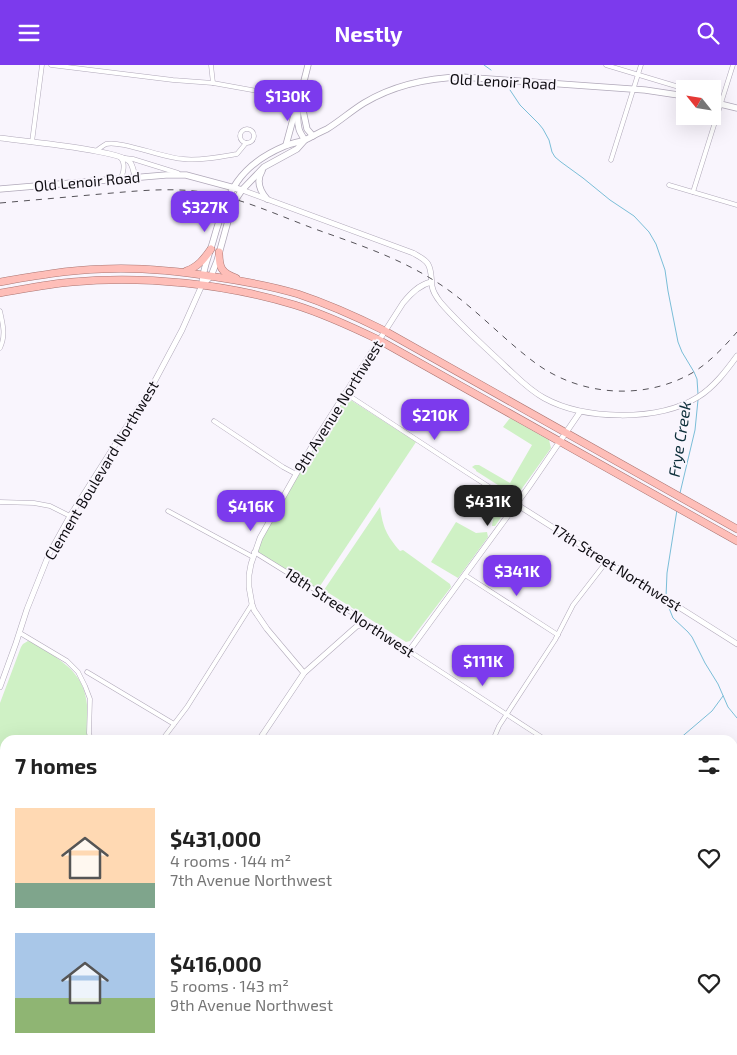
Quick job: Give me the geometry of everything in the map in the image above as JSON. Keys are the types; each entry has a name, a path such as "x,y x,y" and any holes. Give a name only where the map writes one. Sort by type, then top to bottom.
{"highway":[{"path":"183,272 200,264 211,249"},
{"path":"219,252 220,267 230,276 298,295 343,311 385,331 737,529"},
{"path":"0,282 46,274 100,269 153,269 248,282"},
{"path":"0,293 47,285 100,280 151,280 202,285 252,294 294,305 337,321 379,341 737,541"}],"main road":[{"path":"305,140 299,131 298,110 308,65"},
{"name":"Old Lenoir Road","path":"242,191 264,167 297,149 305,140 378,96 410,84 462,77 676,93"},
{"path":"300,99 307,129 312,136"},
{"path":"286,145 295,109 300,99"},
{"path":"721,104 737,108"},
{"name":"Old Lenoir Road","path":"0,189 135,177 186,175 233,187 256,161 286,145 305,140"},
{"path":"264,167 259,175 259,181 266,199"},
{"path":"233,187 242,191"},
{"name":"Clement Boulevard Northwest","path":"202,285 202,275 221,213 233,187"},
{"name":"Clement Boulevard Northwest","path":"202,285 211,276 231,210 242,191"}],"street":[{"path":"32,142 42,65"},
{"path":"51,65 212,83 263,92 290,102 300,99"},
{"path":"212,65 212,83"},
{"path":"606,65 676,86"},
{"path":"612,160 641,65"},
{"path":"721,104 733,65"},
{"path":"693,192 714,125"},
{"path":"0,137 96,151 133,159 186,175"},
{"path":"96,151 103,145 115,143 170,157 195,159 237,154 246,143"},
{"path":"116,156 130,163 135,177"},
{"path":"116,156 124,164 122,178"},
{"path":"669,185 737,205"},
{"path":"242,191 418,256 426,261 435,294 443,305 525,385 546,399 564,407 580,412 608,414 650,413 671,409 702,393 720,378 737,356"},
{"path":"215,237 223,237"},
{"name":"9th Avenue Northwest","path":"304,673 267,629 252,604 248,581 254,554 260,537 316,439 385,331 408,297 420,287 432,282"},
{"name":"Clement Boulevard Northwest","path":"0,687 42,568 70,516 147,395 182,330 202,285"},
{"path":"0,311 4,333 0,348"},
{"name":"17th Street Northwest","path":"345,393 737,644"},
{"path":"409,651 580,412"},
{"path":"214,421 296,474"},
{"path":"0,502 34,503 50,506 70,516"},
{"name":"18th Street Northwest","path":"168,511 254,554 359,617 364,624 372,627 538,735"},
{"path":"495,735 499,726 558,635 573,605 607,561"},
{"path":"465,575 558,635"},
{"path":"166,735 187,707 252,604"},
{"path":"262,735 304,673 355,627 364,624"},
{"path":"20,633 67,661 78,672 90,699 90,735"},
{"path":"87,672 174,724"}],"green space":[{"path":"346,397 416,442 318,589 256,551 287,491"},
{"path":"510,418 549,440 551,448 518,494 512,496 502,492 501,487 472,467 479,465 510,483 532,445 503,427"},
{"path":"496,498 509,506 495,526 492,526"},
{"path":"380,507 386,531 400,551 403,550 450,584 451,587 410,641 406,642 324,590"},
{"path":"456,522 476,533 487,532 488,537 458,578 431,562"},
{"path":"28,641 32,642 60,660 75,674 85,693 87,735 0,735 0,703 23,644"}],"waterway":[{"name":"Frye Creek","path":"484,65 491,70"},
{"name":"Frye Creek","path":"510,90 520,105 543,129 555,157 610,200 634,216 649,232 656,244 665,270 678,342 697,379 698,394"},
{"name":"Frye Creek","path":"680,493 695,430 698,400"},
{"name":"Frye Creek","path":"666,597 667,573 677,510"},
{"name":"Frye Creek","path":"667,603 673,618 692,637 718,684 728,707 737,718"},
{"path":"684,735 712,711 723,696"}],"railway":[{"path":"0,203 135,191 168,190 201,192 234,199 374,251 416,270 458,297 534,362 571,382 591,388 632,391 653,388 673,382 692,373 704,364 722,349 737,332"}]}
